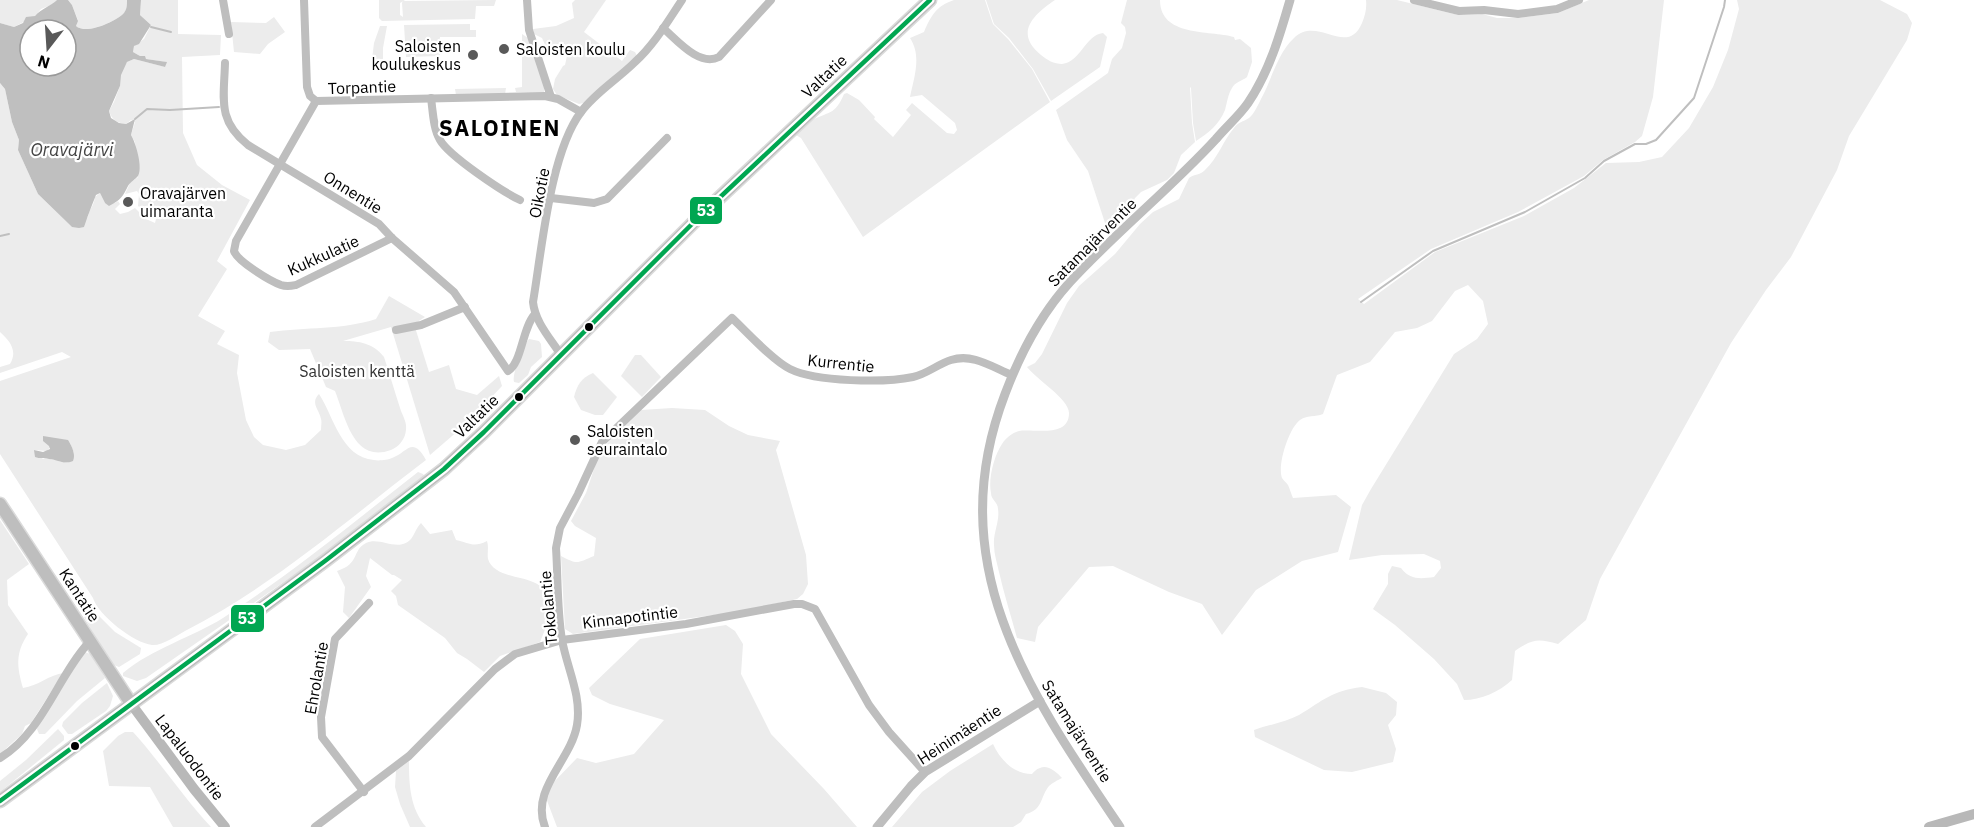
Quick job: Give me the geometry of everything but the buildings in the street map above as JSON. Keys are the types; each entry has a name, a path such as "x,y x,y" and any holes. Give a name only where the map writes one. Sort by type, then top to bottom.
{"main road":[{"name":"Valtatie","path":"0,801 425,485 484,432 700,216 930,0"},
{"name":"Kantatie","path":"0,504 132,705"},
{"name":"Lapaluodontie","path":"132,705 225,827"},
{"path":"1929,827 1974,814"}],"street":[{"path":"223,0 229,34"},
{"path":"304,0 307,87 310,96 316,101"},
{"path":"527,0 530,33 551,97"},
{"name":"Oikotie","path":"535,314 533,302 562,148 581,112 636,62 682,0"},
{"path":"663,28 693,53 706,59 714,59 719,57 771,0"},
{"name":"Satamajärventie","path":"1120,827 1082,771 1040,701 1012,648 1002,620 989,579 983,525 982,491 987,449 1011,375 1030,338 1049,309 1070,282 1199,158 1248,103 1275,51 1290,0"},
{"path":"1414,0 1459,11 1484,10 1518,14 1557,9 1579,0"},
{"name":"Onnentie","path":"225,63 224,105 228,124 233,131 248,145 379,224 447,285 484,334 508,371 512,369 528,323 535,314"},
{"name":"Torpantie","path":"235,255 236,241 316,101 551,97 581,112"},
{"path":"431,98 436,130 444,146 477,172 520,200"},
{"path":"551,198 583,203 594,203 607,199 667,138"},
{"name":"Kukkulatie","path":"235,255 272,280 289,286 296,285 392,238"},
{"path":"396,330 422,325 465,308"},
{"path":"535,314 561,355"},
{"name":"Kurrentie","path":"641,403 732,318 783,365 801,373 843,380 903,379 929,371 951,360 975,358 1011,375"},
{"name":"Tokolantie","path":"545,827 541,810 542,798 572,743 578,717 576,693 562,640 557,535 579,494 598,448 641,403"},
{"name":"Ehrolantie","path":"364,792 322,737 321,717 335,639 369,603"},
{"name":"Kinnapotintie","path":"315,827 409,756 504,660 530,649 562,640 686,624 794,604 810,606 818,612 826,631 868,705 925,772"},
{"path":"0,758 31,729 72,663 90,641"},
{"name":"Heinimäentie","path":"877,827 925,772 1040,701"}],"green space":[{"path":"0,0 57,0 31,18 18,18 18,25 14,27 0,23"},
{"path":"68,0 127,0 123,14 113,21 86,29 78,27 78,18"},
{"path":"141,0 178,0 178,34 221,35 220,55 182,57 183,133 197,165 222,185 250,200 217,261 227,269 198,316 225,331 217,344 239,355 237,373 246,420 254,437 263,445 286,450 305,445 321,430 321,420 315,403 319,394 346,444 354,452 363,457 380,460 392,458 413,447 417,448 426,460 309,551 249,594 169,640 152,645 127,634 109,620 96,605 0,454 0,381 71,357 62,352 0,373 0,367 10,364 13,351 10,343 0,332 0,83 5,89 12,122 19,140 18,150 38,194 72,227 88,217 95,197 100,193 105,203 118,201 120,204 115,209 120,214 135,208 146,219 155,223 156,219 138,206 137,191 125,194 130,183 138,177 135,142 131,135 135,122 131,120 126,124 117,122 109,111 120,86 120,75 127,62 134,59 165,67 166,62 146,59 133,52 134,46 144,39 151,25 140,15","holes":["57,439 70,443 74,453 68,463 43,459 34,450 47,451"]},
{"path":"379,0 496,0 494,6 476,6 475,19 382,21 379,18","holes":["403,1 402,3 403,17 400,15 400,3"]},
{"path":"575,0 606,0 584,32 622,61 630,50 637,56 587,102 579,104 557,95 553,89 555,79 565,65 567,56 559,46 546,47 542,38 534,34 533,29 556,26 574,18 572,3"},
{"path":"954,0 985,0 993,24 1032,69 1050,102 863,237 801,138 796,135 811,121 834,110 847,93 859,100 875,117 874,119 893,137 911,115 906,110 912,103 947,133 954,134 957,130 955,123 922,95 910,97 915,75 916,52 910,38 924,32 935,12"},
{"path":"986,0 1055,0 1034,18 1030,25 1028,32 1033,47 1048,60 1062,64 1074,59 1092,38 1103,33 1107,37 1100,67 1051,101 1033,69 1009,38 994,24"},
{"path":"1127,0 1160,0 1162,12 1177,26 1188,30 1234,37 1235,40 1240,39 1251,48 1252,62 1247,77 1235,84 1231,90 1220,120 1196,141 1190,87 1192,123 1195,142 1181,155 1174,173 1167,180 1141,192 1135,198 1127,216 1119,222 1106,226 1088,171 1067,140 1056,110 1108,73 1112,59 1122,48 1126,33 1121,23"},
{"path":"1366,0 1397,0 1458,15 1482,14 1497,18 1518,18 1558,13 1589,0 1664,0 1653,97 1642,136 1603,160 1584,176 1518,212 1431,249 1358,299 1364,304 1435,252 1524,216 1574,188 1606,163 1639,162 1662,157 1689,128 1713,87 1728,50 1739,9 1737,0 1880,0 1907,14 1912,23 1907,40 1849,136 1837,170 1791,257 1731,343 1600,579 1586,620 1558,644 1535,641 1515,651 1512,680 1501,688 1483,697 1464,700 1457,684 1434,659 1373,609 1388,584 1388,574 1392,566 1401,568 1412,577 1429,578 1434,577 1441,568 1440,561 1424,554 1382,555 1349,560 1362,505 1371,489 1454,354 1477,339 1488,324 1483,301 1468,285 1455,291 1432,321 1417,328 1395,332 1370,362 1337,375 1323,414 1302,418 1288,438 1281,472 1293,498 1336,495 1351,507 1338,552 1302,561 1256,590 1222,635 1202,604 1169,592 1113,566 1089,567 1038,627 1035,642 1017,638 994,552 998,507 991,495 992,468 999,449 1012,434 1025,430 1057,429 1067,421 1069,413 1068,407 1058,395 1027,367 1035,363 1042,354 1067,303 1079,286 1115,254 1153,212 1179,199 1189,178 1205,170 1236,126 1253,114 1288,44 1303,32 1322,32 1340,37 1348,37 1356,33 1366,12"},
{"path":"274,17 285,32 268,44 260,54 234,52 231,22 266,23"},
{"path":"470,24 470,30 476,30 476,37 440,37 440,56 406,57 404,25"},
{"path":"380,26 387,26 383,59 372,59 374,43"},
{"path":"522,34 528,38 544,86 544,93 516,92 515,88 522,87"},
{"path":"506,88 505,94 456,95 455,89"},
{"name":"Saloisten kenttä","path":"389,296 425,317 414,324 429,372 449,365 456,389 477,395 499,376 502,386 466,424 430,455 391,327 343,341 365,344 380,352 384,357 405,422 406,432 399,444 394,449 378,453 359,444 352,435 335,391 326,387 310,349 279,350 268,342 270,332 337,327 376,319"},
{"path":"529,339 539,341 542,357 531,367 528,375 519,383 514,382 518,360"},
{"path":"635,355 641,355 661,377 642,397 621,376"},
{"path":"593,373 617,397 603,415 581,410 574,397 580,382"},
{"path":"672,408 705,410 748,435 780,441 776,450 806,555 808,584 803,594 797,599 736,612 573,634 565,629 561,556 578,562 594,556 596,538 575,526 571,521 586,493 597,460 604,447 641,410"},
{"path":"418,472 425,477 337,545 146,678 137,681 123,676 123,673 135,664 211,625 273,584"},
{"path":"0,520 29,564 7,580 8,605 28,634 18,660 23,688 63,673 31,723 25,726 22,734 0,754"},
{"path":"421,523 430,534 452,530 456,540 475,545 487,541 488,559 495,569 528,580 545,589 555,598 557,617 546,627 540,642 500,656 484,672 457,653 445,638 398,605 396,596 391,591 402,580 370,558 366,576 371,587 349,618 343,612 345,587 337,571 349,565 359,549 366,543 377,541 400,545 406,543"},
{"path":"93,610 115,632 141,648 140,654 119,667 114,665 84,617 85,613"},
{"path":"726,625 735,631 743,644 741,674 771,734 857,827 557,827 546,798 550,786 577,758 596,763 634,754 664,720 610,704 592,695 589,688 640,639"},
{"path":"85,652 93,655 105,678 77,701 45,734 39,734 37,729 39,722 75,663"},
{"path":"107,683 113,696 110,706 72,734 68,734 62,726 63,722"},
{"path":"1362,687 1386,693 1397,702 1396,715 1388,725 1396,749 1393,762 1352,772 1324,770 1255,737 1254,730 1299,715 1335,694"},
{"path":"58,729 64,736 64,740 0,792 0,781"},
{"path":"125,732 133,732 211,827 173,827 150,787 109,786 103,751"},
{"path":"993,744 1003,760 1019,771 1032,774 1037,769 1046,767 1055,771 1062,778 1049,786 1036,809 1026,814 1021,822 1013,827 892,827 922,792"},
{"path":"409,761 410,787 414,804 426,827 410,827 395,787 396,771"}],"water":[{"name":"Oravajärvi","path":"57,0 68,0 77,18 26,18 40,12"},
{"name":"Oravajärvi","path":"127,0 141,0 140,15 151,25 139,44 134,46 133,52 145,56 146,59 167,62 165,67 134,59 127,62 109,111 111,118 119,123 126,124 135,119 131,135 140,167 138,176 129,184 121,198 109,206 100,193 96,195 84,227 72,227 38,194 18,150 19,140 12,122 5,89 0,83 0,23 14,27 18,25 18,78 78,78 78,27 86,29 107,24 123,14"},
{"path":"43,436 68,440 73,450 73,461 64,462 35,457 34,450 43,452 50,449 43,441"}],"waterway":[{"path":"1361,302 1433,251 1525,212 1585,178 1604,161 1635,144 1646,144 1656,140 1694,98 1725,0"},
{"path":"151,27 171,32"},
{"path":"135,119 147,109 219,107"},
{"path":"0,236 9,234"}],"transit line":[{"name":"53","path":"0,801 325,561 444,469 484,432 700,216 930,0"}],"place":[{"name":"Saloisten koulu","path":"504,49"},
{"name":"Saloisten koulukeskus","path":"473,55"},
{"name":"Oravajärven uimaranta","path":"128,202"},
{"name":"Saloisten seuraintalo","path":"575,440"}],"district":[{"name":"SALOINEN","path":"500,127"}]}
